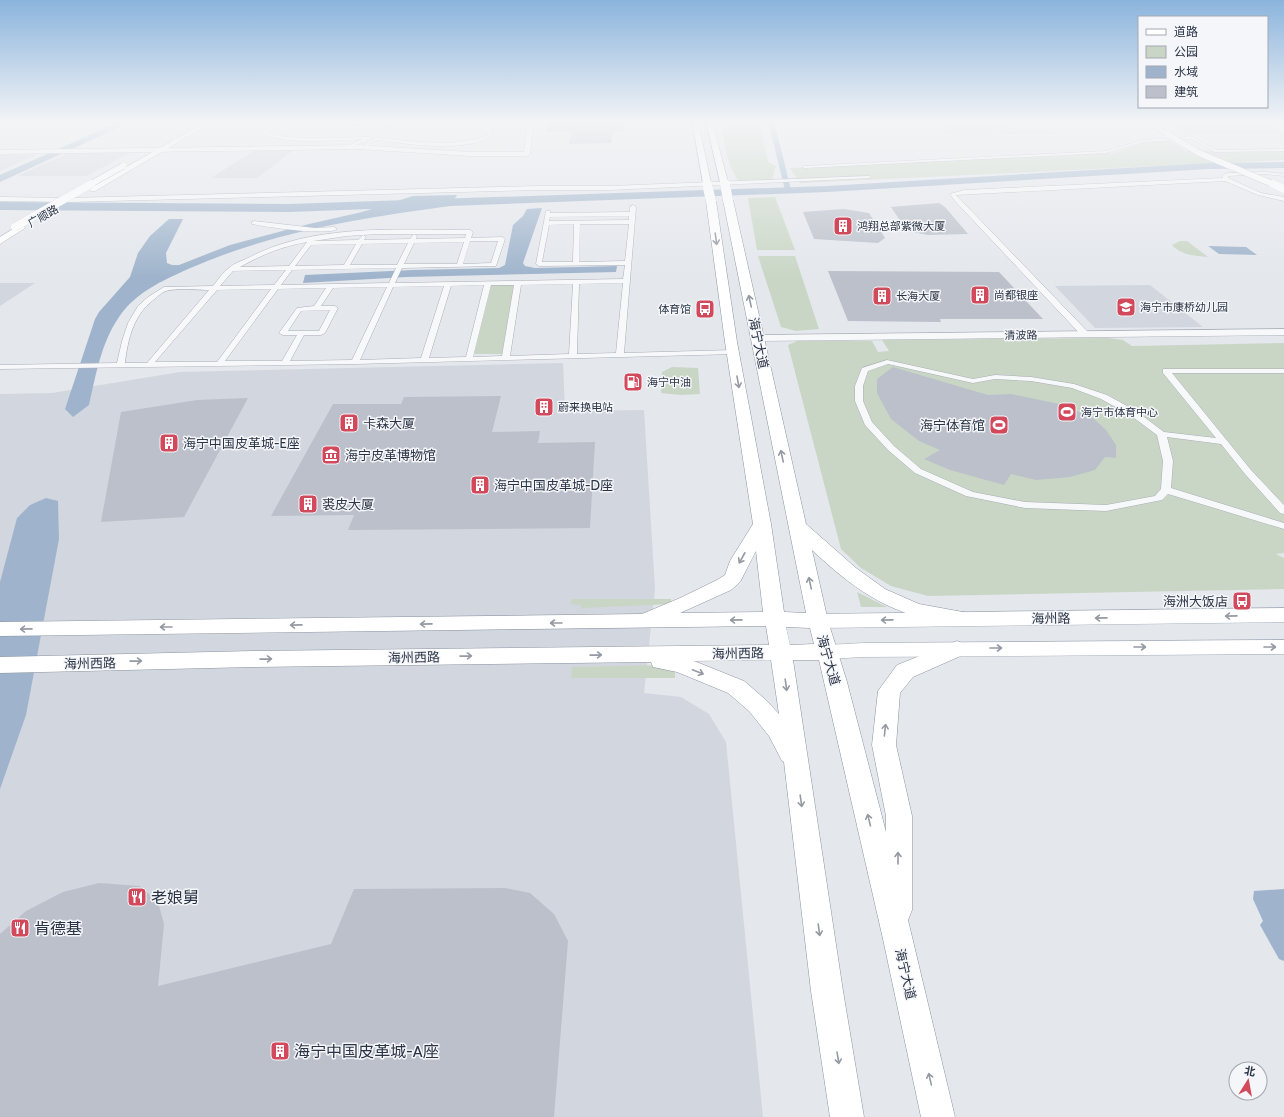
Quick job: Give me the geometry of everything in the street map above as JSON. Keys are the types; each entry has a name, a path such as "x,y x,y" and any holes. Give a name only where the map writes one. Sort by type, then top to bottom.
{"highway":[{"name":"海宁大道","path":"705,173 711,201 732,352 762,524 769,587 781,653 827,991 847,1117"},
{"name":"海宁大道","path":"722,173 818,621 898,939 938,1117"},
{"path":"637,622 687,603 724,585 733,578 740,561 762,524"},
{"path":"797,525 829,556 880,594 910,608 967,619"},
{"path":"0,629 637,622 775,619 818,621"},
{"path":"898,939 899,816 884,745 889,691 905,671 957,649"},
{"name":"海州西路","path":"0,665 253,659 827,652"},
{"path":"633,654 681,665 736,687 757,705 777,729 796,762"}],"main road":[{"name":"广顺路","path":"0,241 18,228 111,173"},
{"name":"广顺路","path":"0,236 92,189 118,173"},
{"path":"1247,173 1284,189"},
{"path":"1256,173 1284,185"},
{"name":"海州路","path":"818,621 1284,615"},
{"path":"827,652 863,650 1284,647"}],"street":[{"path":"1226,179 1225,176 1228,174 1261,173"},
{"path":"1267,173 1284,175"},
{"path":"0,199 68,200 537,188 610,188 869,177"},
{"path":"1085,334 956,199 953,194 964,192 1226,179 1260,194 1284,199"},
{"path":"620,355 627,281 632,210 547,213 539,264 628,263"},
{"path":"546,223 631,222"},
{"path":"254,223 315,230 350,228 418,229 355,362"},
{"path":"576,264 577,223"},
{"path":"219,364 311,241 333,234 470,231 459,266"},
{"path":"346,267 366,234"},
{"path":"148,366 232,269 247,259 303,240 361,242 502,238 494,265 232,269"},
{"path":"255,269 265,257"},
{"path":"117,366 132,321 145,302 164,289 331,286 392,283 448,284 627,281"},
{"path":"573,356 576,282"},
{"path":"469,359 488,283"},
{"path":"506,358 518,283"},
{"path":"424,360 448,284"},
{"path":"316,309 331,286"},
{"path":"335,308 321,333 302,333 283,333 299,309 335,308"},
{"name":"清波路","path":"758,338 1284,332"},
{"path":"285,363 302,333"},
{"path":"0,367 355,362 732,352"},
{"path":"886,362 973,381 995,378 1031,379 1074,386 1104,397 1133,412 1161,434 1168,451 1169,470 1166,490 1158,498 1106,508 1025,505 970,494 918,471 891,448 868,423 859,401 859,386 866,370 886,362"},
{"path":"1284,371 1166,371 1224,442 1284,511"},
{"path":"1161,434 1224,442"},
{"path":"1166,490 1284,526"}],"shaded area":[{"path":"23,173 91,173 86,176 17,176"},
{"path":"219,173 263,173 257,178 211,178"},
{"path":"0,283 35,283 0,306"},
{"name":"海宁市康桥幼儿园","path":"1150,285 1203,327 1095,328 1055,286"},
{"path":"563,363 565,411 644,410 655,589 644,693 681,697 709,714 726,742 763,1117 0,1117 0,394 52,393 180,372"}],"green space":[{"path":"734,173 774,173 772,180 739,181"},
{"path":"793,173 1008,173 800,183"},
{"path":"775,197 795,250 757,250 748,198"},
{"path":"1180,241 1187,241 1208,257 1179,251 1172,245"},
{"path":"758,256 795,256 819,329 796,331 781,327"},
{"path":"490,284 514,284 502,354 473,354"},
{"name":"海宁市体育中心","path":"1108,338 1123,340 1132,346 1284,343 1284,553 1276,554 1284,558 1284,589 928,596 891,586 861,568 841,549 788,345 797,341 872,341 878,352 889,351 882,340"},
{"path":"672,367 698,368 700,394 681,395 661,393 662,372"},
{"path":"857,592 887,607 861,607"},
{"path":"572,599 671,599 671,604 582,608 580,605 570,604"},
{"path":"664,665 675,672 675,678 571,678 572,667"}],"water":[{"path":"457,195 450,206 350,221 252,245 188,269 159,283 141,294 133,301 119,317 113,327 103,348 89,405 73,417 65,409 95,319 99,312 130,277 138,253 150,236 169,219 183,219 166,253 167,263 179,265 230,245 309,224 362,212 413,196"},
{"path":"542,208 523,263 525,266 535,268 617,266 616,272 406,277 303,283 305,275 499,268 505,265 513,225 523,216 527,209"},
{"path":"1208,246 1246,247 1257,255 1219,254"},
{"path":"46,498 58,501 59,539 26,715 0,789 0,582 17,518 30,505"},
{"path":"1284,889 1284,961 1279,959 1260,925 1263,921 1253,899 1254,891"}],"building":[{"path":"939,203 945,207 968,234 928,235 907,231 891,207"},
{"name":"鸿翔总部紫微大厦","path":"844,209 869,213 885,238 878,243 814,239 803,212"},
{"path":"828,271 999,272 1043,319 940,319 941,322 848,321"},
{"name":"海宁体育馆","path":"893,367 988,395 1011,394 1064,405 1094,419 1106,430 1116,445 1116,458 1105,457 1095,470 1070,477 1036,480 1011,474 1004,485 950,470 924,459 940,450 919,441 891,419 877,393 877,379"},
{"name":"海宁中国皮革城-D座","path":"501,396 492,432 540,431 538,443 595,442 590,528 348,530 354,515 271,516 333,404 401,404 404,397"},
{"name":"海宁中国皮革城-E座","path":"248,398 184,517 101,522 121,412 197,400"},
{"name":"海宁中国皮革城-A座","path":"99,883 140,886 158,902 164,924 158,986 331,944 354,889 505,888 530,893 554,914 568,941 554,1117 0,1117 0,934 26,911 63,892"}],"waterway":[{"path":"0,179 13,173"},
{"path":"784,173 788,190"},
{"path":"0,206 289,208 827,189 1091,173"}],"place":[{"name":"鸿翔总部紫微大厦","path":"843,226"},
{"name":"尚都银座","path":"980,295"},
{"name":"长海大厦","path":"882,296"},
{"name":"海宁市康桥幼儿园","path":"1126,307"},
{"name":"体育馆","path":"705,309"},
{"name":"海宁中油","path":"633,382"},
{"name":"蔚来换电站","path":"544,407"},
{"name":"海宁市体育中心","path":"1067,412"},
{"name":"卡森大厦","path":"349,423"},
{"name":"海宁体育馆","path":"999,425"},
{"name":"海宁中国皮革城-E座","path":"169,443"},
{"name":"海宁皮革博物馆","path":"331,455"},
{"name":"海宁中国皮革城-D座","path":"480,485"},
{"name":"裘皮大厦","path":"308,504"},
{"name":"海洲大饭店","path":"1242,601"},
{"name":"老娘舅","path":"137,897"},
{"name":"肯德基","path":"20,928"},
{"name":"海宁中国皮革城-A座","path":"280,1051"}]}
